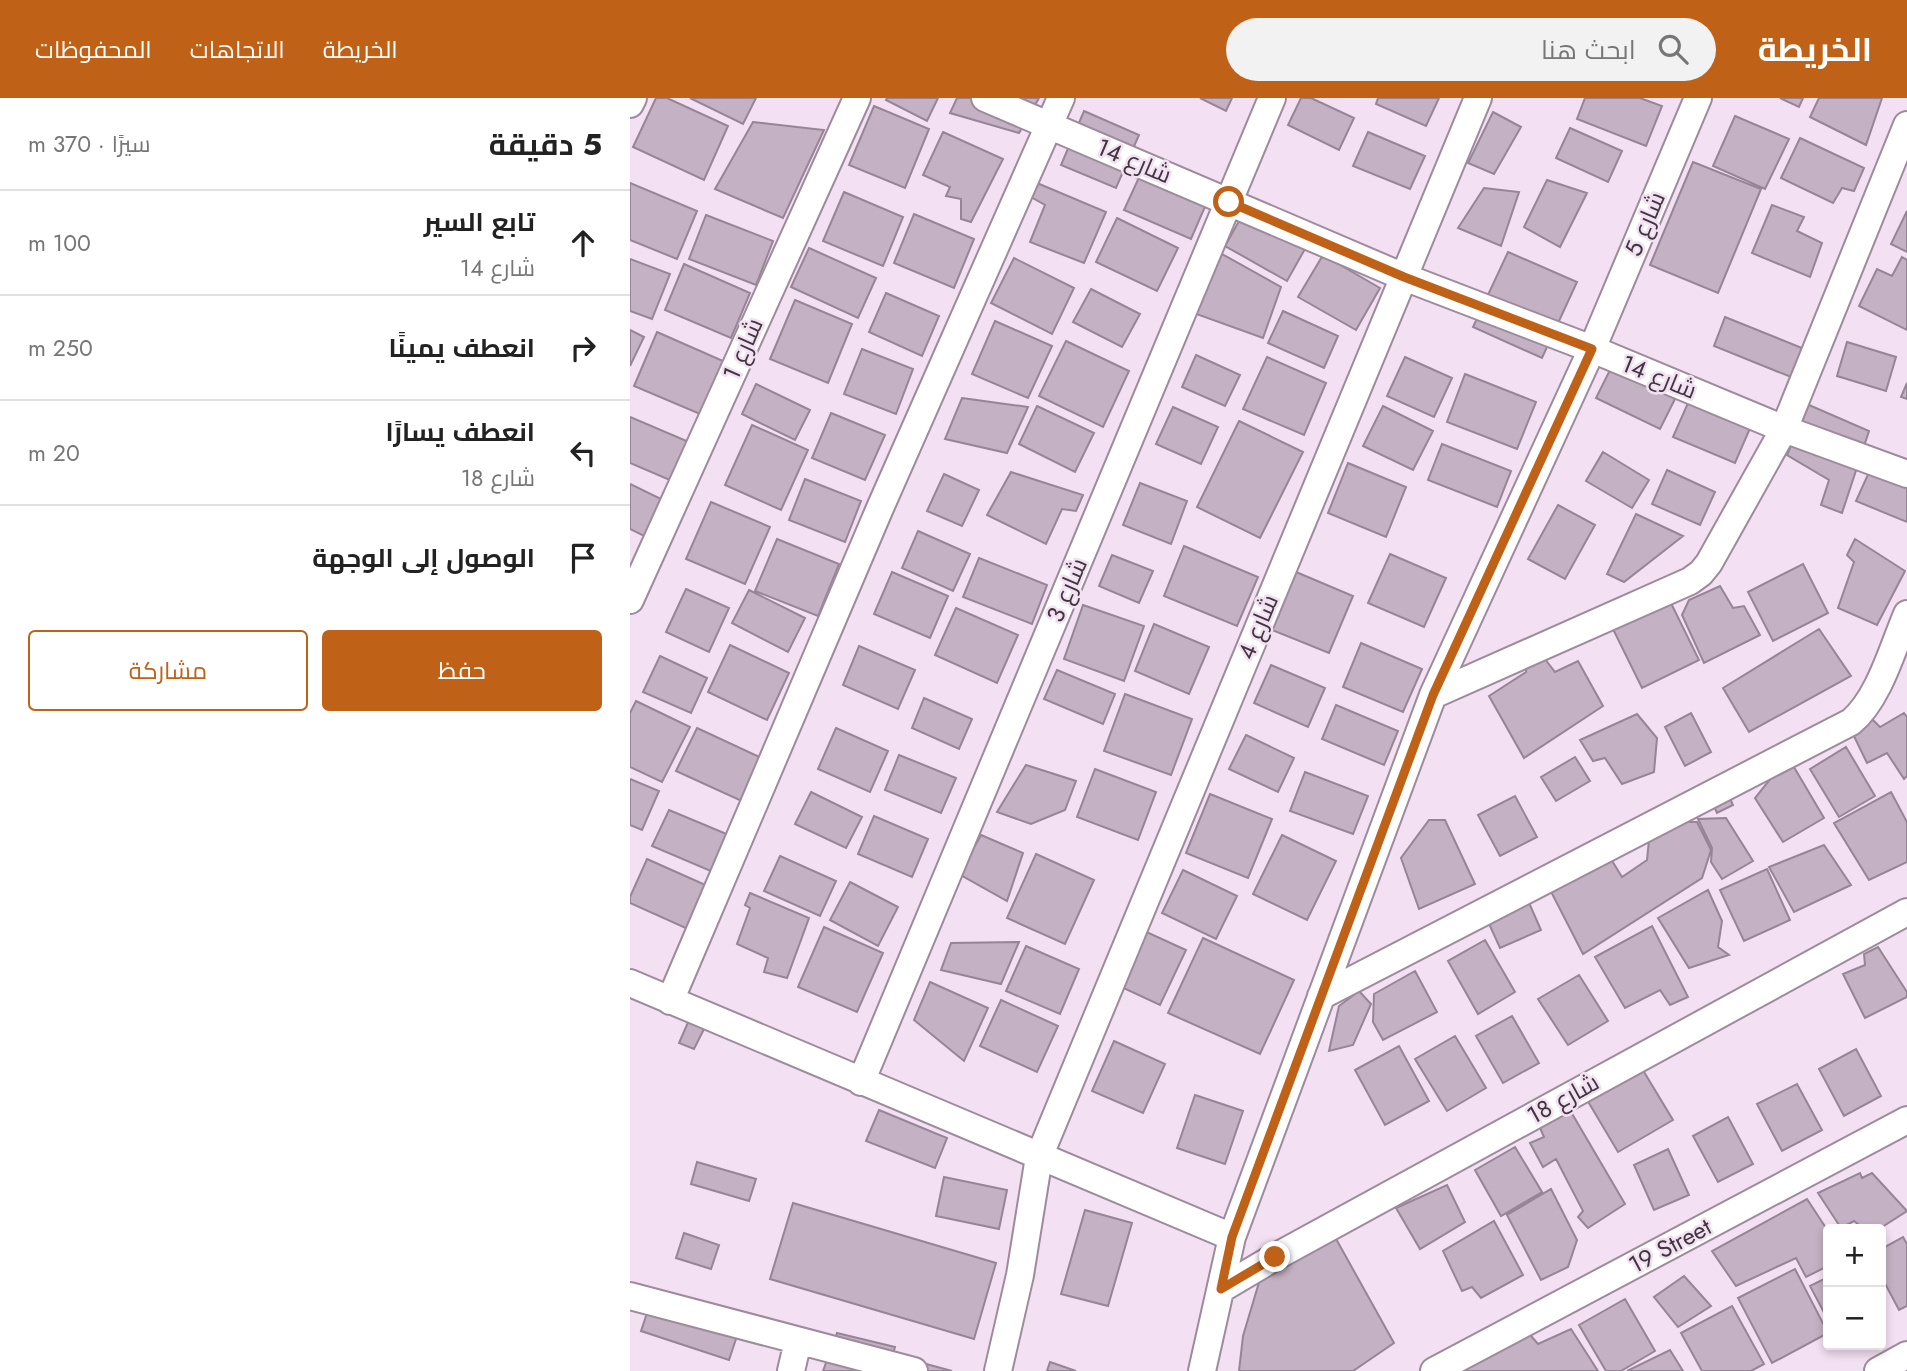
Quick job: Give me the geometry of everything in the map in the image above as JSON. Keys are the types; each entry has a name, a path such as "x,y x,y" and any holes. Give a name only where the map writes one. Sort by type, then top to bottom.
{"street":[{"path":"630,104 633,98"},
{"name":"شارع 1","path":"630,600 857,98"},
{"name":"شارع 14","path":"985,98 1404,277 1592,349 1784,429 1907,474"},
{"path":"670,1001 880,508 1061,98"},
{"name":"شارع 3","path":"861,1082 1272,98"},
{"name":"شارع 4","path":"998,1371 1020,1275 1039,1157 1478,98"},
{"name":"شارع 5","path":"1202,1371 1232,1237 1433,695 1592,349 1698,98"},
{"path":"1433,695 1690,581 1701,573 1784,429 1907,125"},
{"path":"1321,996 1851,722 1862,713 1871,699 1907,614"},
{"name":"شارع 18","path":"1221,1289 1287,1250 1907,912"},
{"path":"630,982 1232,1237"},
{"name":"19 Street","path":"1434,1371 1907,1120"},
{"path":"630,1296 914,1371"},
{"path":"790,1371 798,1341"},
{"path":"1878,1371 1907,1355"}],"building":[{"path":"656,98 667,98 728,126 704,180 633,147"},
{"path":"690,98 756,98 743,124"},
{"path":"938,98 927,121 886,100"},
{"path":"957,98 1039,98 1019,133 950,113"},
{"path":"1200,98 1232,98 1226,111"},
{"path":"1301,98 1311,98 1354,118 1339,150 1288,125"},
{"path":"1378,98 1439,98 1426,126 1376,104"},
{"path":"1585,98 1640,98 1662,106 1646,146 1577,119"},
{"path":"1780,98 1803,98 1799,107"},
{"path":"1819,98 1882,98 1866,145 1810,117"},
{"path":"874,106 929,129 905,188 849,165"},
{"path":"1084,111 1139,135 1116,188 1061,165"},
{"path":"1493,112 1521,127 1494,174 1468,163"},
{"path":"1735,116 1789,139 1765,189 1713,166"},
{"path":"753,122 824,130 783,218 715,189"},
{"path":"1570,128 1622,151 1608,182 1556,158"},
{"path":"943,132 1003,159 971,222 961,219 961,199 946,196 950,187 923,175"},
{"path":"1368,132 1425,156 1410,189 1353,166"},
{"path":"1800,138 1864,168 1854,191 1842,188 1833,203 1781,178"},
{"path":"1693,162 1761,189 1718,293 1650,265"},
{"path":"1141,173 1207,202 1191,239 1124,210"},
{"path":"1547,180 1587,193 1560,247 1524,227"},
{"path":"630,183 697,211 677,259 630,240"},
{"path":"1037,183 1106,212 1084,263 1030,242 1045,205 1029,196"},
{"path":"1484,188 1519,192 1501,246 1458,228"},
{"path":"844,192 903,217 883,266 823,241"},
{"path":"1248,205 1310,240 1287,281 1225,246"},
{"path":"1772,205 1804,217 1797,231 1822,243 1810,277 1752,253"},
{"path":"1907,211 1907,252 1891,244"},
{"path":"914,214 974,239 954,288 894,263"},
{"path":"706,215 773,241 756,285 689,259"},
{"path":"1117,218 1178,248 1157,291 1096,262"},
{"path":"809,248 876,278 858,318 791,287"},
{"path":"1213,249 1281,287 1263,338 1188,311"},
{"path":"1508,252 1577,282 1542,358 1473,327"},
{"path":"1323,255 1380,288 1356,330 1298,297"},
{"path":"1902,257 1907,260 1907,330 1859,306 1877,269 1892,276"},
{"path":"1014,258 1074,288 1052,334 991,303"},
{"path":"630,259 670,274 652,319 630,311"},
{"path":"684,264 750,293 731,338 665,310"},
{"path":"1091,289 1140,314 1122,347 1073,322"},
{"path":"886,293 939,316 922,356 869,332"},
{"path":"795,300 852,324 828,383 770,359"},
{"path":"1283,311 1338,336 1324,368 1268,343"},
{"path":"1725,317 1802,348 1791,377 1714,346"},
{"path":"995,321 1052,346 1028,398 972,374"},
{"path":"630,330 644,337 630,366"},
{"path":"657,332 723,361 700,414 634,386"},
{"path":"1066,341 1129,371 1103,427 1039,396"},
{"path":"1847,342 1896,357 1886,391 1837,376"},
{"path":"1621,348 1685,379 1660,429 1596,398"},
{"path":"862,349 913,369 896,414 844,394"},
{"path":"1196,355 1240,375 1225,406 1182,387"},
{"path":"1267,357 1326,383 1304,435 1243,409"},
{"path":"1405,357 1452,378 1434,417 1387,396"},
{"path":"1465,374 1536,402 1517,449 1447,422"},
{"path":"1907,383 1907,399 1901,397"},
{"path":"756,384 810,410 795,440 742,414"},
{"path":"1695,387 1757,412 1735,463 1673,437"},
{"path":"962,398 1028,407 1007,453 945,439"},
{"path":"1809,405 1869,431 1842,513 1821,505 1829,480 1787,455"},
{"path":"1037,406 1094,433 1075,472 1019,444"},
{"path":"1383,406 1433,431 1413,470 1363,446"},
{"path":"1173,407 1218,427 1201,464 1156,444"},
{"path":"831,413 885,435 865,480 812,458"},
{"path":"630,417 689,442 672,481 630,463"},
{"path":"1239,421 1303,452 1260,538 1197,507"},
{"path":"752,425 808,450 781,510 725,485"},
{"path":"1442,444 1511,471 1497,507 1428,480"},
{"path":"1603,452 1649,480 1632,508 1586,481"},
{"path":"1348,463 1406,487 1386,537 1328,513"},
{"path":"1667,470 1715,492 1700,525 1652,504"},
{"path":"1870,470 1907,485 1907,522 1856,501"},
{"path":"1011,472 1083,495 1076,511 1062,509 1046,544 987,515"},
{"path":"944,474 979,490 962,526 927,511"},
{"path":"805,479 861,501 845,542 789,520"},
{"path":"1140,483 1187,501 1171,544 1123,525"},
{"path":"630,484 661,499 644,536 630,529"},
{"path":"711,502 770,527 745,584 686,559"},
{"path":"1558,505 1595,525 1565,579 1528,559"},
{"path":"1636,514 1683,536 1624,582 1607,574"},
{"path":"918,531 970,554 953,591 902,568"},
{"path":"777,539 839,564 818,616 755,591"},
{"path":"1855,539 1905,571 1877,625 1838,608 1854,562 1847,555"},
{"path":"1184,546 1258,577 1237,626 1164,596"},
{"path":"1390,554 1446,578 1424,627 1368,603"},
{"path":"1112,555 1153,571 1139,603 1099,586"},
{"path":"979,558 1047,585 1032,624 963,597"},
{"path":"1803,564 1828,613 1773,641 1748,592"},
{"path":"892,572 948,596 930,638 874,614"},
{"path":"1296,572 1353,596 1329,653 1272,630"},
{"path":"1720,586 1733,608 1744,606 1760,635 1704,663 1682,615 1689,600"},
{"path":"686,589 729,608 709,652 666,632"},
{"path":"749,590 805,618 788,652 732,623"},
{"path":"1666,593 1699,660 1642,688 1609,621"},
{"path":"1083,605 1144,626 1124,681 1064,659"},
{"path":"956,608 1018,635 997,683 935,655"},
{"path":"1154,624 1209,647 1189,694 1135,671"},
{"path":"1819,629 1851,676 1749,732 1723,688"},
{"path":"1361,643 1422,669 1403,712 1343,687"},
{"path":"730,645 789,673 767,720 708,692"},
{"path":"859,646 915,670 898,709 843,685"},
{"path":"1538,650 1555,672 1578,661 1603,706 1524,758 1489,696 1526,672 1527,656"},
{"path":"660,656 707,678 691,713 643,692"},
{"path":"1271,665 1325,688 1308,727 1254,703"},
{"path":"1057,670 1115,694 1103,724 1044,699"},
{"path":"1125,694 1192,719 1171,775 1104,751"},
{"path":"924,698 972,719 959,749 912,728"},
{"path":"636,701 690,727 662,782 630,767 630,713"},
{"path":"1336,705 1398,731 1384,765 1322,739"},
{"path":"1691,713 1711,752 1685,766 1665,727"},
{"path":"1904,713 1907,717 1907,776 1904,779 1887,753 1867,763 1851,730 1873,720 1880,727"},
{"path":"1637,714 1657,738 1654,772 1622,784 1605,758 1593,761 1580,740"},
{"path":"697,728 766,760 746,803 676,771"},
{"path":"836,728 888,751 870,792 818,769"},
{"path":"1246,735 1294,758 1278,792 1229,769"},
{"path":"1846,747 1875,796 1839,817 1810,769"},
{"path":"899,755 956,778 941,813 885,790"},
{"path":"1575,757 1590,781 1556,801 1541,777"},
{"path":"1788,757 1824,818 1783,842 1755,798"},
{"path":"1026,765 1076,781 1065,810 1031,824 997,812"},
{"path":"1095,769 1156,792 1138,840 1077,817"},
{"path":"1305,772 1368,796 1353,834 1290,811"},
{"path":"630,779 659,791 642,830 630,825"},
{"path":"811,792 862,817 846,848 795,824"},
{"path":"1891,792 1907,822 1907,862 1869,880 1834,823"},
{"path":"1210,794 1272,819 1248,878 1186,853"},
{"path":"1728,794 1733,805 1717,813 1712,802"},
{"path":"1515,796 1537,837 1500,856 1478,815"},
{"path":"669,810 729,835 713,872 652,846"},
{"path":"874,816 928,839 912,877 858,854"},
{"path":"1726,818 1753,861 1722,879 1711,862 1712,848 1698,819"},
{"path":"1429,820 1445,820 1475,884 1419,909 1401,858"},
{"path":"1660,822 1697,822 1711,850 1702,878 1583,954 1544,878 1603,846 1622,877 1647,860 1650,830"},
{"path":"981,835 1023,853 1007,901 959,874"},
{"path":"1282,835 1336,861 1307,920 1253,894"},
{"path":"1824,845 1851,885 1794,912 1769,867"},
{"path":"1036,854 1094,880 1065,944 1007,918"},
{"path":"780,856 836,881 820,916 764,891"},
{"path":"647,859 710,887 690,930 630,903 630,897"},
{"path":"1767,869 1790,920 1744,941 1720,890"},
{"path":"1183,870 1237,896 1216,939 1162,913"},
{"path":"850,882 898,907 878,946 830,920"},
{"path":"1708,890 1722,921 1718,947 1729,955 1689,968 1658,918"},
{"path":"750,893 809,918 787,978 764,972 768,958 737,944 750,908 745,905"},
{"path":"1526,896 1541,930 1500,948 1485,915"},
{"path":"1652,926 1688,997 1670,1005 1660,990 1625,1008 1595,957"},
{"path":"824,927 883,953 857,1012 798,987"},
{"path":"1142,930 1186,950 1160,1005 1117,985"},
{"path":"1203,938 1294,980 1260,1054 1168,1013"},
{"path":"1485,940 1515,992 1478,1014 1448,961"},
{"path":"1019,942 1001,984 941,970 951,943"},
{"path":"1026,946 1079,969 1060,1014 1006,991"},
{"path":"1878,947 1907,992 1907,997 1865,1018 1843,974 1865,965 1864,954"},
{"path":"1415,971 1437,1012 1383,1040 1373,1022 1374,994"},
{"path":"1579,975 1608,1021 1568,1045 1538,999"},
{"path":"930,982 988,1008 964,1061 914,1020"},
{"path":"1359,991 1371,1004 1353,1045 1329,1051 1339,1006"},
{"path":"1001,1000 1058,1026 1037,1072 980,1046"},
{"path":"1512,1016 1539,1063 1503,1083 1476,1036"},
{"path":"689,1020 705,1027 694,1049 679,1043"},
{"path":"1455,1036 1486,1088 1447,1111 1415,1059"},
{"path":"1114,1041 1165,1064 1143,1113 1092,1091"},
{"path":"1399,1046 1429,1101 1385,1125 1355,1070"},
{"path":"1856,1049 1881,1096 1844,1116 1819,1069"},
{"path":"1638,1062 1673,1120 1618,1152 1583,1093"},
{"path":"1797,1084 1822,1130 1782,1151 1757,1104"},
{"path":"1195,1095 1243,1111 1225,1164 1177,1148"},
{"path":"1567,1105 1625,1204 1588,1228 1578,1217 1583,1211 1556,1159 1543,1167 1530,1143 1544,1137 1540,1128"},
{"path":"879,1110 947,1138 935,1168 866,1141"},
{"path":"1728,1117 1753,1164 1718,1182 1693,1136"},
{"path":"1515,1147 1542,1192 1501,1216 1475,1170"},
{"path":"1668,1149 1689,1195 1654,1210 1634,1165"},
{"path":"697,1162 756,1179 749,1201 691,1184"},
{"path":"1860,1173 1862,1178 1872,1173 1907,1211 1886,1224 1858,1224 1854,1221 1838,1224 1818,1193"},
{"path":"944,1177 1007,1190 999,1229 936,1216"},
{"path":"1447,1185 1465,1222 1420,1249 1396,1208"},
{"path":"1551,1189 1577,1240 1568,1267 1541,1280 1507,1215"},
{"path":"1807,1199 1823,1224 1823,1268 1806,1277 1796,1258 1736,1286 1712,1251"},
{"path":"793,1203 996,1263 974,1339 770,1279"},
{"path":"1085,1210 1132,1223 1108,1306 1061,1294"},
{"path":"1494,1221 1523,1275 1481,1298 1472,1287 1462,1291 1443,1251"},
{"path":"1330,1228 1394,1343 1353,1371 1239,1371 1243,1336 1263,1269"},
{"path":"684,1233 719,1245 711,1269 676,1258"},
{"path":"1903,1237 1907,1244 1907,1306 1899,1310 1886,1285 1886,1246"},
{"path":"1795,1269 1823,1323 1823,1336 1772,1363 1738,1298"},
{"path":"1684,1276 1711,1306 1678,1327 1654,1297"},
{"path":"1823,1280 1823,1311 1810,1286"},
{"path":"1625,1299 1655,1351 1621,1371 1606,1371 1579,1325"},
{"path":"650,1304 738,1333 729,1360 641,1331"},
{"path":"1732,1306 1764,1364 1751,1371 1702,1371 1681,1333"},
{"path":"1525,1329 1538,1344 1571,1329 1598,1371 1456,1371"},
{"path":"837,1333 895,1347 888,1371 823,1371"},
{"path":"1670,1350 1683,1371 1627,1371"},
{"path":"904,1358 952,1371 900,1371"},
{"path":"1050,1362 1076,1371 1047,1371"}],"route":[{"path":"1229,202 1404,277 1592,349 1433,695 1232,1237 1221,1289 1275,1257"}]}
